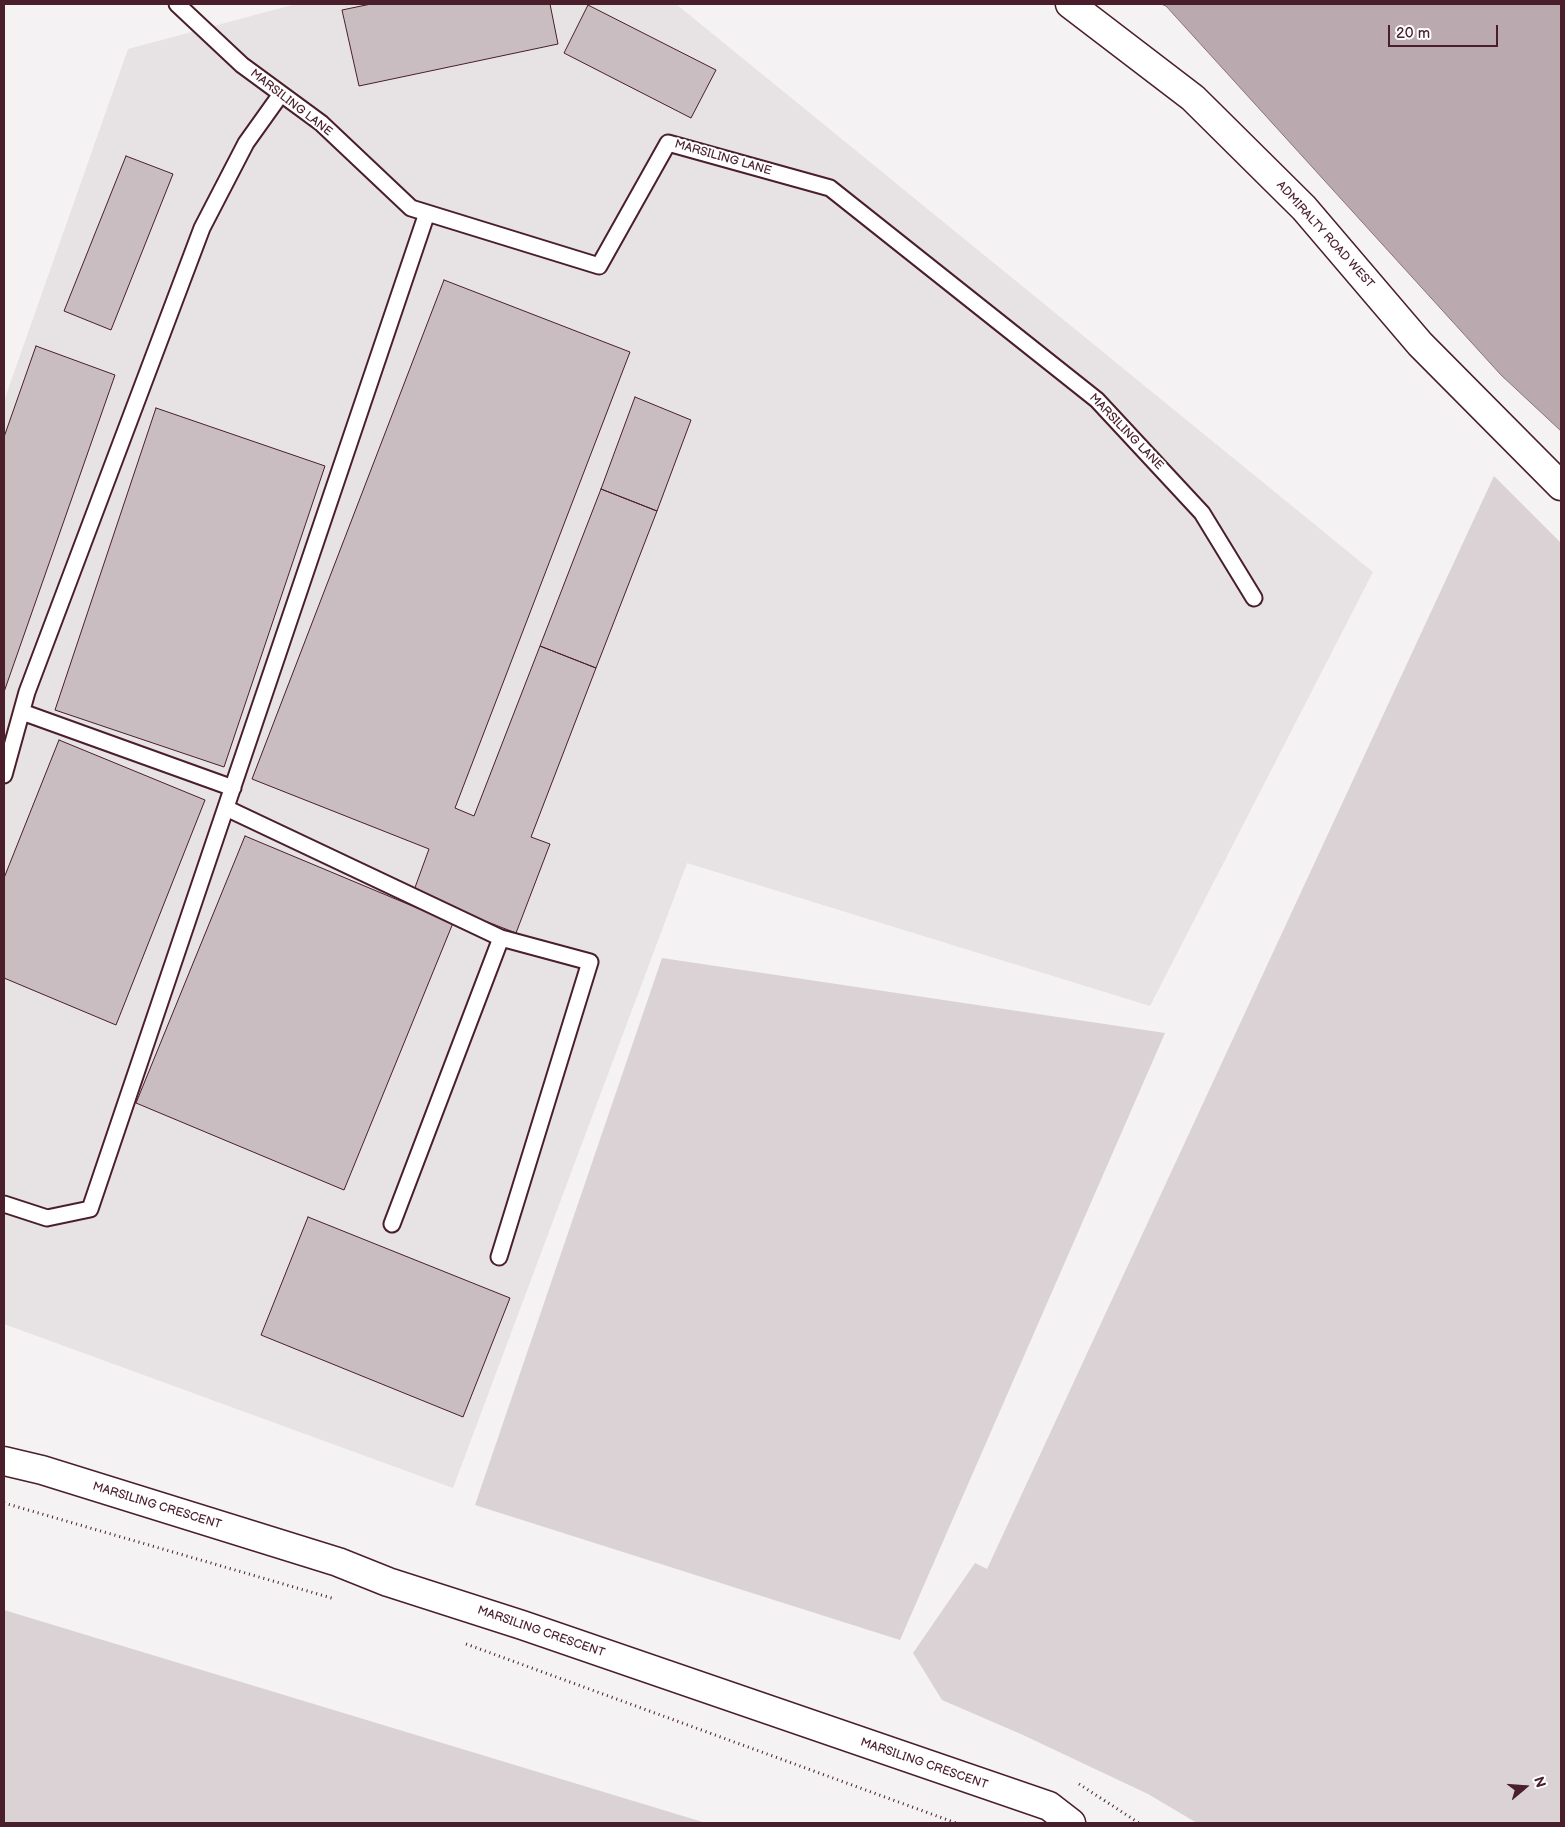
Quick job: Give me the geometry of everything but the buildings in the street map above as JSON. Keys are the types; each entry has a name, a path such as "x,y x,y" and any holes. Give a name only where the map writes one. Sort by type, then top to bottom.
{"street":[{"name":"ADMIRALTY ROAD WEST","path":"1070,4 1200,105 1304,208 1420,344 1561,486"},
{"name":"MARSILING CRESCENT","path":"4,1461 42,1470 338,1562 388,1582 522,1625 1049,1806 1071,1823"}],"lane":[{"name":"MARSILING LANE","path":"177,4 242,65 321,123 410,208 599,266 668,143 830,188 1097,400 1202,513 1254,598"},
{"path":"4,775 27,692 202,228 246,143 281,94"},
{"path":"4,1204 47,1218 90,1209 427,213"},
{"path":"22,712 232,788"},
{"path":"226,808 501,938 590,962 499,1257"},
{"path":"392,1224 501,938"}],"path":[{"path":"4,1503 337,1600"},
{"path":"459,1642 956,1823"}],"shaded area":[{"path":"296,4 676,4 1373,572 1150,1006 687,863 453,1488 4,1324 4,401 128,49"},
{"path":"1161,4 1561,4 1561,431 1501,375 1166,6"},
{"path":"1494,476 1561,543 1561,1823 1197,1823 1148,1794 1023,1735 942,1700 913,1653 975,1563 987,1569"},
{"path":"662,958 1165,1033 900,1640 475,1505"},
{"path":"4,1610 706,1823 4,1823"}]}
